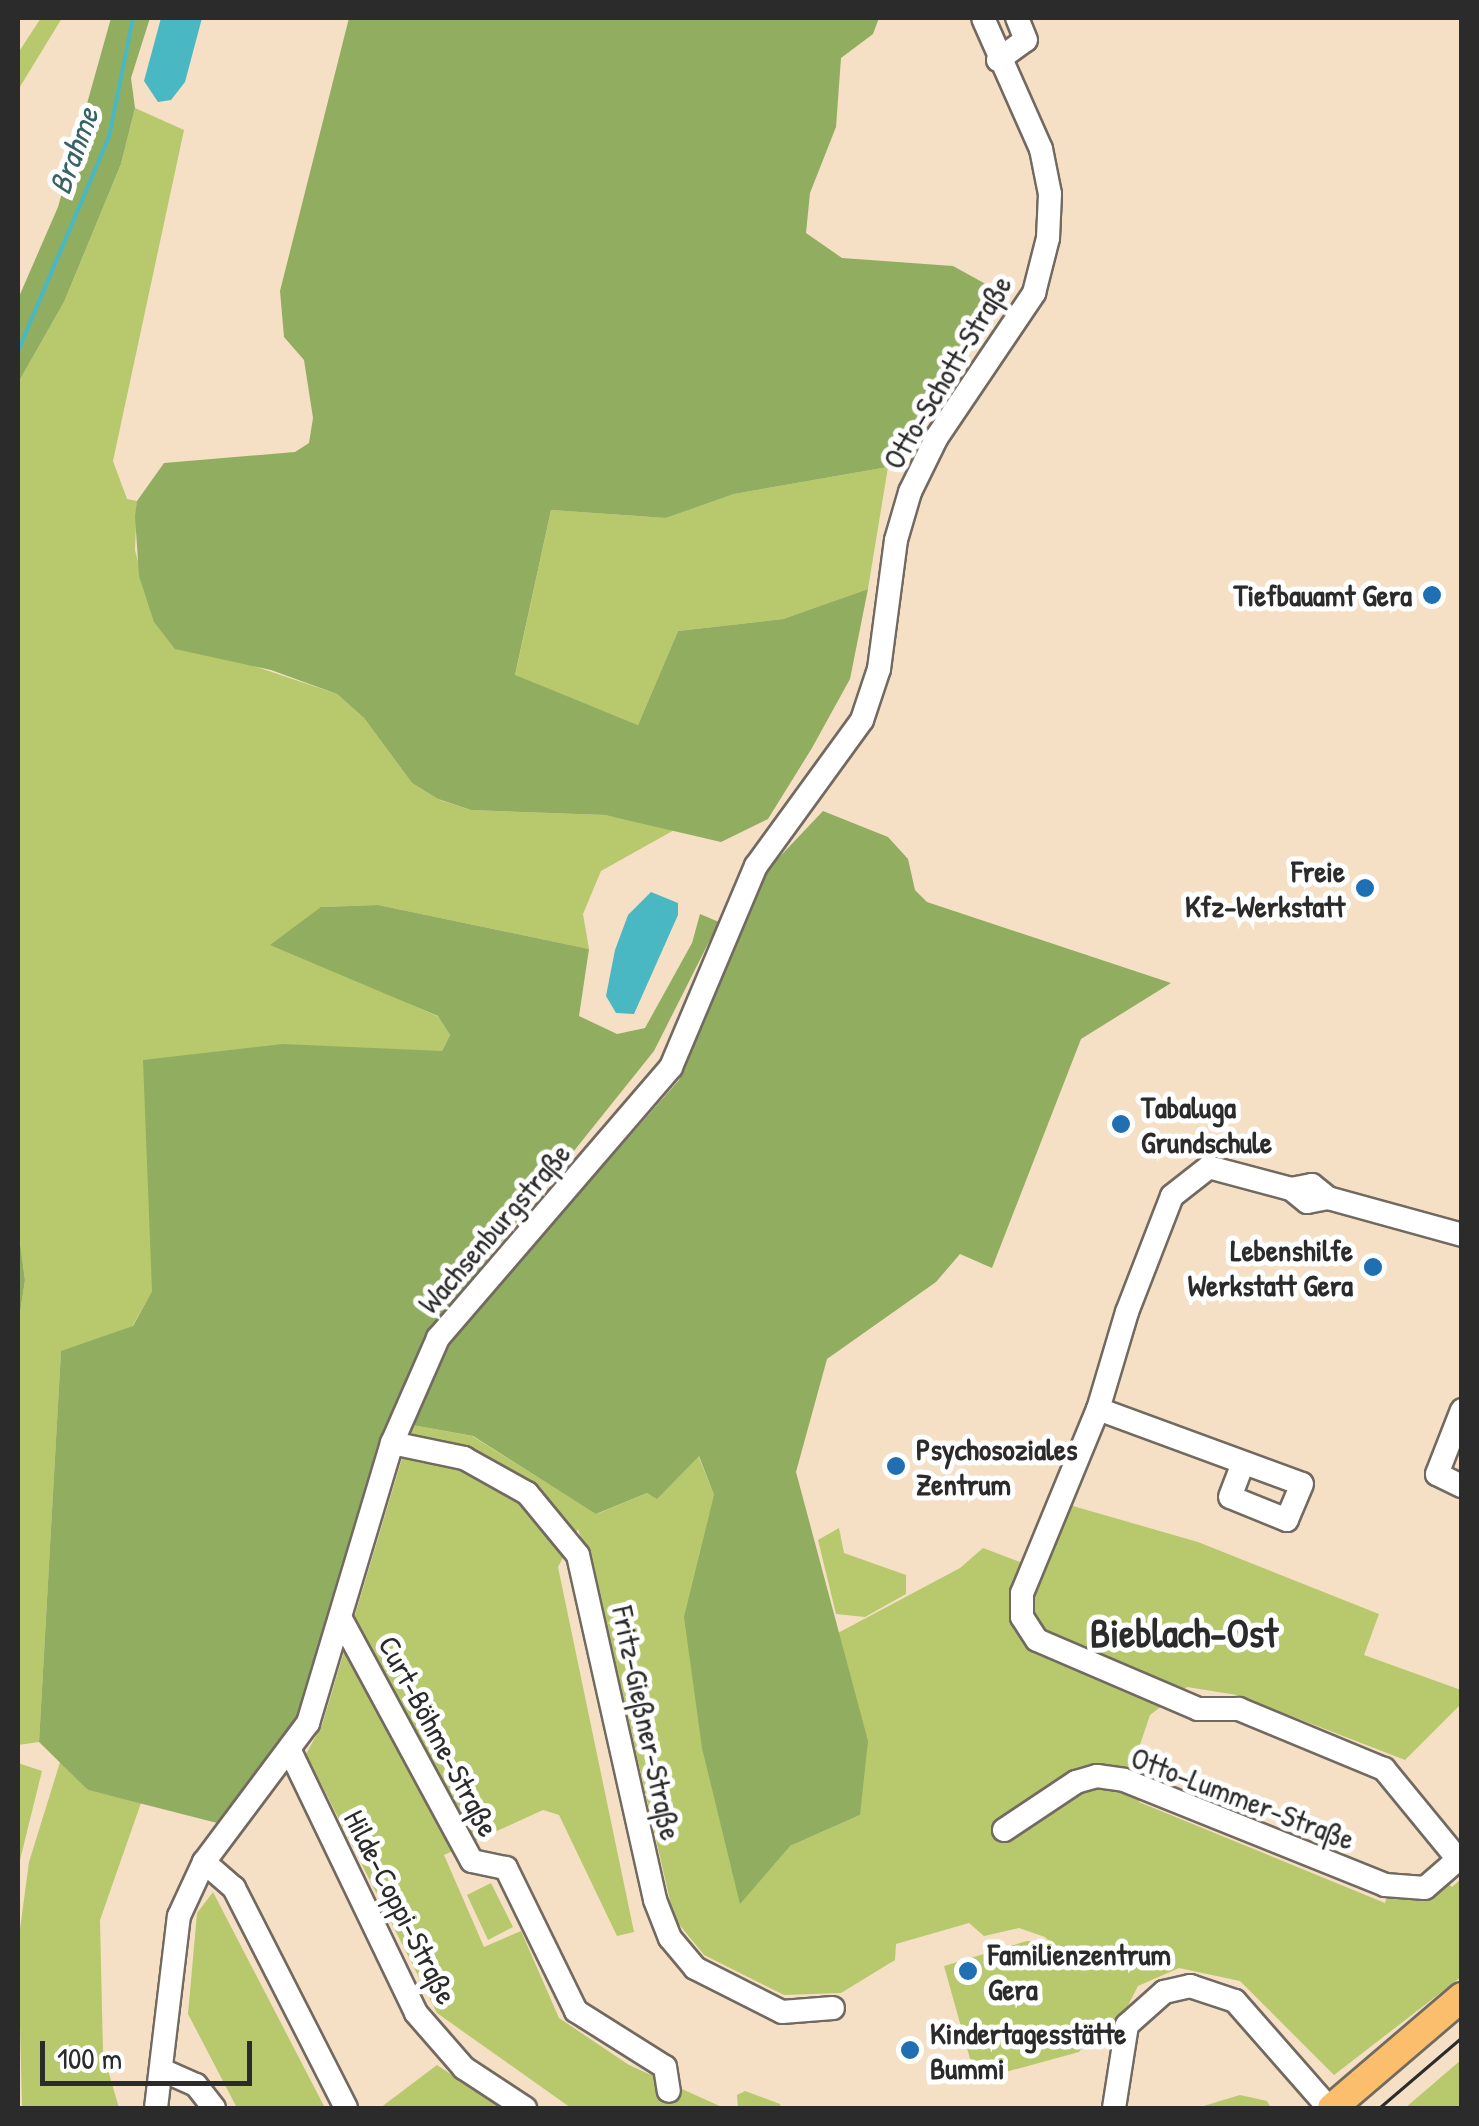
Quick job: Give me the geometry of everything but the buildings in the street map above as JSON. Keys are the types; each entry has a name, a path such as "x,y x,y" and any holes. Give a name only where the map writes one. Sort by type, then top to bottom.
{"main road":[{"path":"1330,2108 1462,1997"}],"street":[{"name":"Otto-Schott-Straße","path":"756,866 862,720 879,669 896,540 910,492 937,437 1034,293 1048,238 1050,194 1041,149 998,60 983,18"},
{"path":"998,60 1026,40 1017,18"},
{"name":"Wachsenburgstraße","path":"156,2108 179,1916 204,1862 291,1753 308,1723 392,1443 438,1338 670,1067 756,866"},
{"path":"1460,1858 1384,1769 1239,1710 1198,1708 1037,1640 1022,1617 1022,1593 1098,1409 1126,1312 1172,1196 1209,1167 1291,1189 1312,1185 1328,1198 1462,1235"},
{"path":"1098,1409 1242,1466"},
{"path":"1462,1410 1454,1451 1437,1474 1462,1486"},
{"name":"Fritz-Gießner-Straße","path":"392,1443 464,1458 527,1493 578,1555 655,1900 670,1938 694,1968 782,2012 833,2008"},
{"name":"Curt-Böhme-Straße","path":"342,1619 472,1861 506,1868 576,2010 665,2066 669,2092"},
{"name":"Hilde-Coppi-Straße","path":"291,1753 416,2014 464,2068 525,2108"},
{"name":"Otto-Lummer-Straße","path":"1004,1830 1076,1782 1098,1776 1124,1780 1385,1885 1425,1888 1460,1858"},
{"path":"204,1862 234,1888 346,2108"},
{"path":"1114,2108 1127,2025 1164,1992 1190,1986 1235,2001 1330,2108"},
{"path":"162,2070 196,2085 214,2108"}],"green space":[{"path":"41,18 62,18 18,90 18,53"},
{"path":"111,18 150,18 131,78 135,108 121,164 64,302 18,383 18,299 58,207"},
{"path":"349,18 879,18 873,34 841,58 836,127 810,193 806,233 842,258 953,266 1002,293 888,467 734,494 666,518 551,510 515,675 638,725 678,631 783,619 868,589 850,679 812,748 768,819 721,842 605,815 471,810 438,799 412,783 364,718 337,694 271,670 175,649 154,622 139,576 135,516 137,501 164,463 295,452 309,443 313,418 304,360 284,337 280,291"},
{"path":"135,108 184,130 113,461 127,499 137,501 135,550 147,597 239,661 337,694 364,718 412,783 440,800 471,810 605,815 676,829 601,871 583,914 589,949 378,905 321,907 379,990 439,1017 450,1035 442,1051 410,1054 153,1232 152,1291 132,1327 61,1352 39,1742 18,1745 18,1326 25,1280 18,1226 18,383 64,302 121,164"},
{"path":"888,467 868,589 783,619 678,631 638,725 515,676 551,510 666,518 734,494"},
{"path":"823,811 888,837 908,859 915,890 927,902 1171,983 1081,1039 992,1268 960,1254 936,1282 827,1359 796,1472 868,1741 860,1815 790,1846 740,1904 702,1748 684,1617 714,1495 699,1456 657,1499 647,1493 596,1514 473,1436 412,1425 448,1343 679,1080 767,870"},
{"path":"378,905 589,949 579,1016 617,1034 645,1028 692,943 700,914 719,922 654,1051 429,1332 380,1437 294,1733 225,1825 88,1790 39,1742 61,1351 133,1326 152,1291 143,1060 283,1044 442,1051 450,1035 438,1016 270,945 321,907"},
{"path":"18,1227 25,1280 18,1326"},
{"path":"412,1425 472,1436 597,1514 647,1493 657,1498 698,1455 714,1495 790,1846 860,1815 836,1634 960,1568 983,1548 1041,1570 1066,1504 1198,1542 1379,1614 1364,1655 1461,1690 1461,1704 1405,1760 1237,1695 1187,1687 1150,1715 1126,1786 1141,1792 1139,1802 1385,1903 1388,1893 1445,1881 1452,1887 1461,1879 1461,1977 1334,2075 1240,1981 1179,1968 1138,1986 1113,2035 1100,2024 1079,2052 976,2080 944,1966 1027,1941 1051,1943 1045,1937 1019,1928 984,1936 969,1923 896,1944 895,1960 841,1993 784,1995 704,1955 674,1918 601,1599 578,1529 558,1567 634,1932 617,1936 559,1815 543,1810 444,1855 484,1947 521,1931 559,2018 629,2065 724,2108 571,2108 437,2013 306,1754 322,1725"},
{"path":"839,1528 844,1553 906,1575 906,1594 865,1617 836,1614 818,1540"},
{"path":"61,1759 88,1790 141,1803 100,1920 103,2053 119,2108 22,2106 18,1944 29,1862"},
{"path":"18,1763 42,1771 18,1868"},
{"path":"491,1883 513,1927 488,1940 467,1895"},
{"path":"213,1892 325,2108 237,2108 188,2014 197,1913"},
{"path":"1461,2060 1461,2108 1405,2108"},
{"path":"437,2065 502,2108 380,2108"},
{"path":"745,2091 780,2104 781,2108 738,2108 737,2095"},
{"path":"1240,2095 1267,2101 1271,2108 1197,2108"}],"water":[{"path":"161,18 202,18 185,82 171,100 158,102 144,81"},
{"path":"651,892 678,903 678,915 634,1014 616,1013 606,996 615,950 628,915"}],"waterway":[{"name":"Brahme","path":"18,351 109,137 133,18"}],"tram line":[{"path":"1379,2108 1462,2037"}],"place":[{"name":"Tiefbauamt Gera","path":"1432,595"},
{"name":"Freie Kfz-Werkstatt","path":"1365,888"},
{"name":"Tabaluga Grundschule","path":"1121,1124"},
{"name":"Lebenshilfe Werkstatt Gera","path":"1373,1267"},
{"name":"Psychosoziales Zentrum","path":"896,1466"},
{"name":"Familienzentrum Gera","path":"968,1971"},
{"name":"Kindertagesstätte Bummi","path":"910,2050"}],"district":[{"name":"Bieblach-Ost","path":"1184,1632"}]}
